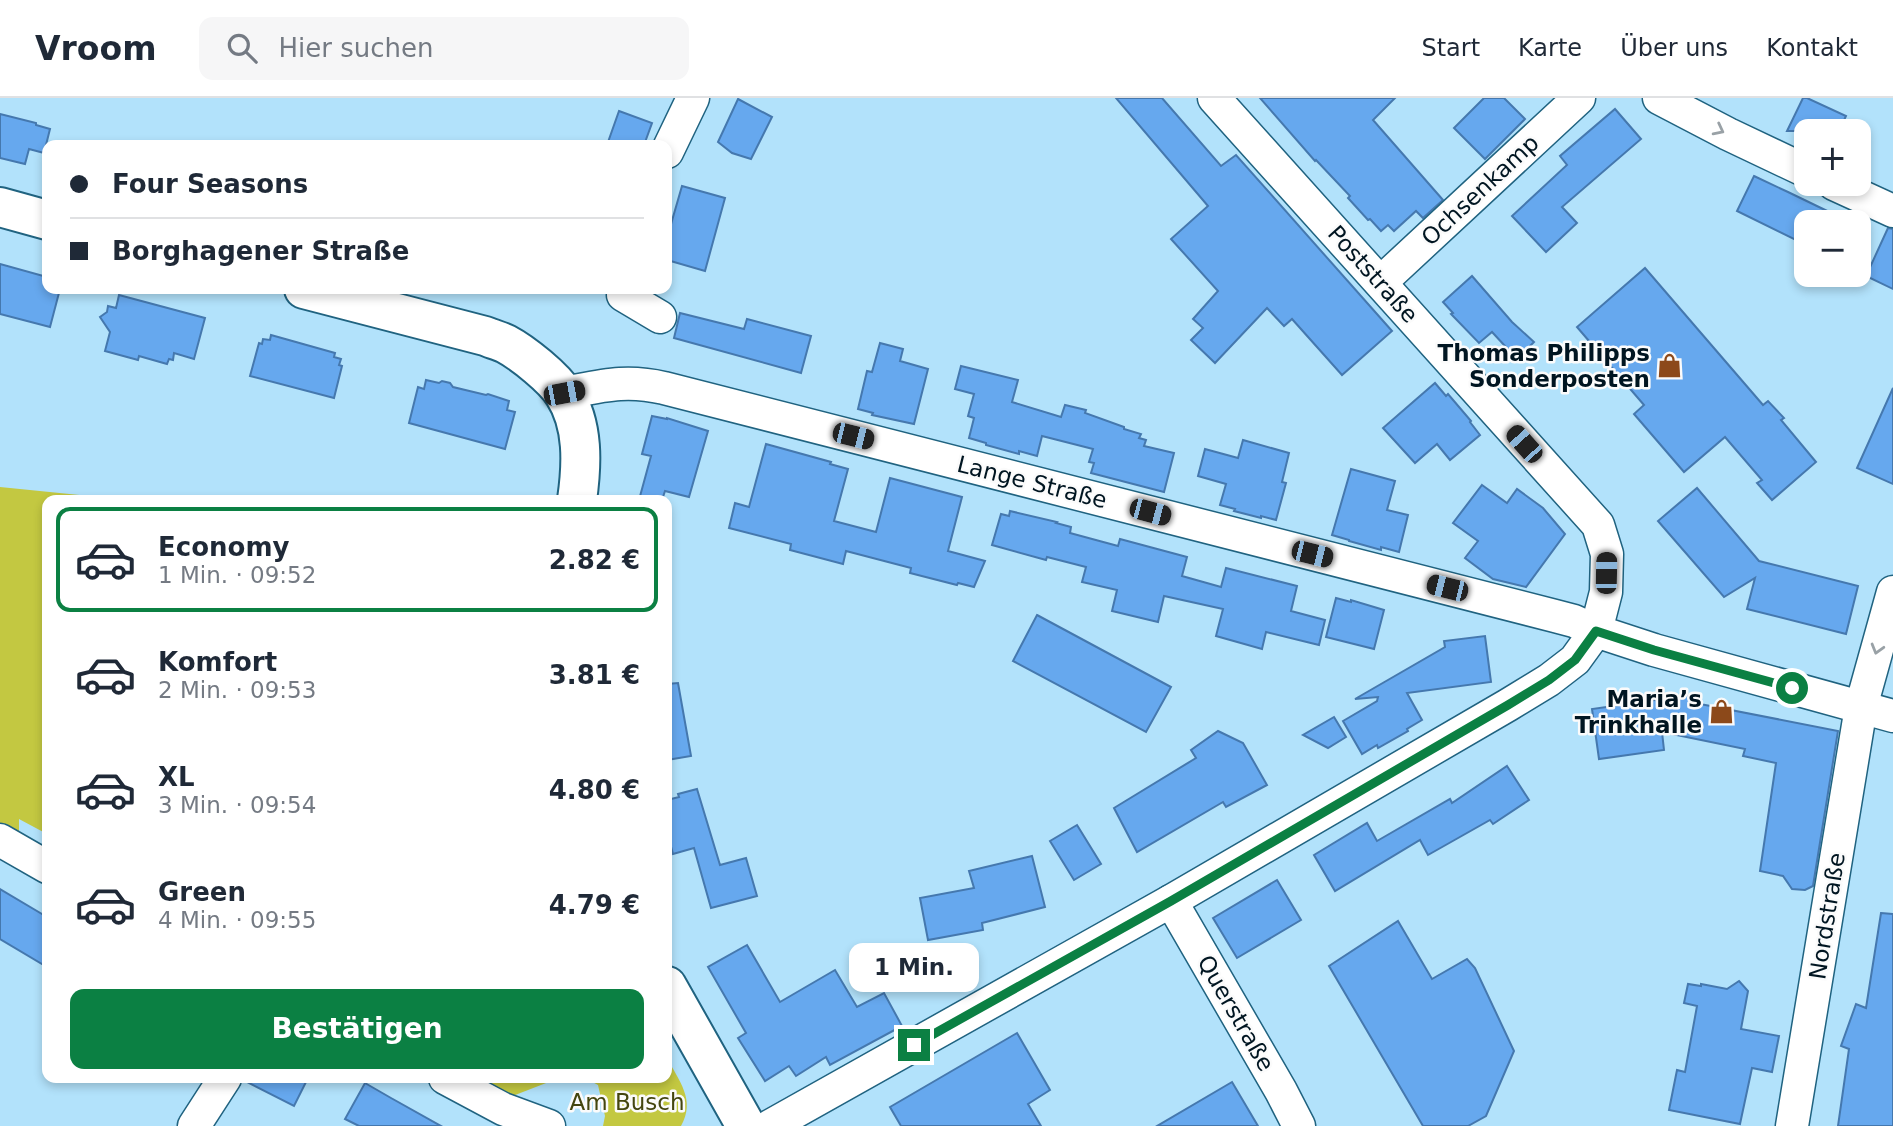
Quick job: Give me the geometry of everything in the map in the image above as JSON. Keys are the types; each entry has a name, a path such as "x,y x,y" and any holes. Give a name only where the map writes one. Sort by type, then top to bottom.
{"main road":[{"path":"0,207 42,219"},
{"path":"323,294 485,336 506,344 541,369 564,393 578,426 581,463 578,495"},
{"path":"672,995 746,1126"}],"street":[{"path":"672,142 694,98"},
{"name":"Poststraße","path":"1214,98 1598,526 1606,554 1606,592 1596,631"},
{"name":"Ochsenkamp","path":"1381,282 1578,98"},
{"path":"1658,98 1794,165"},
{"path":"1860,196 1893,211"},
{"path":"623,294 660,317"},
{"name":"Lange Straße","path":"564,393 618,383 655,386 1574,621 1654,650 1893,716"},
{"name":"Nordstraße","path":"1793,1126 1861,707 1893,592"},
{"path":"770,1126 1171,901 1549,680 1575,660 1596,631"},
{"path":"0,840 42,864"},
{"name":"Querstraße","path":"1171,901 1299,1126"},
{"path":"194,1126 222,1083"},
{"path":"454,1083 503,1109 549,1126"}],"green space":[{"path":"0,487 79,495 42,495 42,831 19,819 19,840 0,829"},
{"name":"Am Busch","path":"672,1067 684,1091 687,1108 685,1117 681,1126 603,1126 605,1116 598,1085 594,1083 672,1083"},
{"path":"484,1083 546,1083 510,1097"}],"building":[{"path":"1116,98 1162,98 1221,166 1236,155 1392,331 1342,375 1292,319 1284,326 1267,308 1215,363 1191,340 1203,328 1193,319 1218,291 1171,239 1208,206"},
{"path":"1260,98 1395,98 1373,120 1443,200 1423,218 1416,211 1394,231 1388,225 1381,231 1368,220 1348,198 1350,196 1315,161"},
{"path":"1484,98 1504,98 1525,119 1485,159 1454,128"},
{"path":"1803,98 1846,116 1845,119 1794,119 1794,131 1787,131"},
{"path":"738,99 772,117 751,159 732,153 718,142"},
{"path":"1615,109 1641,139 1562,207 1577,223 1546,252 1512,216 1567,165 1560,156"},
{"path":"619,111 652,123 646,140 609,140"},
{"path":"0,114 50,129 47,140 42,140 42,152 29,149 25,164 0,158"},
{"path":"1754,176 1825,210 1794,210 1794,239 1737,211"},
{"path":"682,186 725,198 705,271 672,261 672,221"},
{"path":"1888,228 1893,229 1893,289 1871,278 1871,265"},
{"path":"0,264 42,276 42,294 59,294 50,327 0,314"},
{"name":"Thomas Philipps Sonderposten","path":"1645,268 1763,405 1768,401 1784,418 1781,420 1816,462 1772,500 1757,483 1762,480 1725,437 1684,472 1634,414 1644,405 1577,327"},
{"path":"1472,276 1512,322 1534,342 1517,359 1492,332 1479,343 1443,302"},
{"path":"119,295 205,318 194,359 174,353 173,360 169,359 167,364 105,351 110,332 100,317 107,312 108,306 116,308"},
{"path":"680,313 744,329 747,319 811,336 801,373 674,338"},
{"path":"271,335 335,353 334,357 341,359 339,365 342,366 334,398 250,376 259,343 262,344 263,339 270,340"},
{"path":"880,343 903,349 900,361 928,369 914,424 872,415 873,413 858,409 867,371 872,372"},
{"path":"961,366 1018,380 1012,402 1061,417 1065,405 1086,410 1085,413 1141,434 1139,438 1146,440 1144,446 1174,453 1164,492 1091,473 1094,463 1089,462 1093,449 1042,436 1037,456 1019,451 1019,454 969,438 974,418 968,416 974,394 955,389"},
{"path":"426,380 450,383 453,387 509,401 507,410 515,412 505,449 409,423 418,387 424,389"},
{"path":"1435,383 1446,396 1448,394 1480,435 1450,460 1437,444 1415,463 1383,428"},
{"path":"1893,388 1893,484 1857,468"},
{"path":"652,416 708,431 689,497 665,491 664,495 640,495 651,456 642,454"},
{"path":"1243,440 1289,453 1282,482 1286,483 1276,520 1234,511 1235,509 1220,505 1226,484 1198,476 1205,449 1238,458"},
{"path":"766,444 848,469 834,521 876,532 890,478 962,497 948,551 985,561 974,587 910,573 911,568 846,551 843,564 790,550 791,544 729,528 735,503 749,507"},
{"path":"1351,469 1395,481 1387,510 1408,515 1399,552 1381,547 1381,550 1332,535"},
{"path":"1482,485 1507,503 1517,489 1543,508 1565,534 1526,587 1493,579 1465,558 1478,541 1453,523"},
{"path":"1697,488 1759,561 1858,586 1846,634 1747,609 1755,578 1724,597 1658,521"},
{"path":"1010,511 1057,522 1071,527 1070,533 1118,546 1120,539 1187,557 1182,576 1221,587 1226,568 1297,586 1291,611 1325,620 1319,645 1266,632 1262,649 1216,636 1223,609 1164,596 1158,622 1112,611 1117,590 1082,582 1086,567 1047,557 1046,560 992,545 1001,514 1009,516"},
{"path":"1336,598 1384,610 1374,649 1326,637"},
{"path":"1037,615 1171,687 1146,732 1013,661"},
{"path":"1485,636 1491,682 1407,693 1422,720 1378,748 1377,745 1362,754 1343,721 1377,701 1378,697 1355,699 1445,647 1444,641"},
{"path":"678,683 691,756 672,759 672,684"},
{"path":"1697,694 1695,703 1838,731 1813,886 1805,890 1792,889 1783,876 1760,871 1776,763 1743,756 1745,749 1662,732 1664,750 1599,759 1592,709"},
{"path":"1334,717 1346,737 1328,748 1303,735"},
{"path":"1218,731 1243,743 1267,785 1226,807 1223,802 1137,852 1114,808 1196,758 1191,750"},
{"path":"1507,766 1529,800 1493,824 1490,820 1428,855 1420,840 1335,891 1314,855 1367,823 1377,841 1450,799 1452,803"},
{"path":"697,789 720,865 746,858 757,896 711,908 694,848 673,854 672,799 679,797 678,794"},
{"path":"1077,825 1101,864 1074,880 1050,841"},
{"path":"1032,856 1045,907 982,923 983,930 928,940 920,898 974,888 969,871"},
{"path":"1277,880 1301,920 1237,958 1213,918"},
{"path":"0,889 42,914 42,964 0,939"},
{"path":"1881,913 1893,914 1893,1126 1838,1126 1849,1049 1841,1046 1856,1004 1866,1008"},
{"path":"1398,921 1432,979 1467,959 1475,968 1514,1051 1486,1116 1468,1126 1423,1126 1329,966"},
{"path":"747,945 780,1002 835,970 857,1007 884,993 902,1026 830,1065 826,1057 796,1076 789,1066 765,1081 738,1038 746,1033 708,967"},
{"path":"1739,981 1748,991 1741,1029 1779,1036 1772,1072 1752,1068 1740,1124 1669,1110 1677,1070 1685,1072 1697,1006 1684,1003 1688,984 1727,989"},
{"path":"1017,1033 1050,1090 1028,1104 1041,1126 901,1126 890,1107"},
{"path":"1232,1082 1258,1126 1157,1126"},
{"path":"249,1083 306,1083 294,1106"},
{"path":"365,1083 441,1126 359,1126 345,1119"}],"place":[{"name":"Thomas Philipps Sonderposten","path":"1670,366"},
{"name":"Maria’s Trinkhalle","path":"1722,712"}],"route":[{"path":"914,1045 1171,901 1508,705 1549,680 1575,660 1596,631 1792,688"}]}
